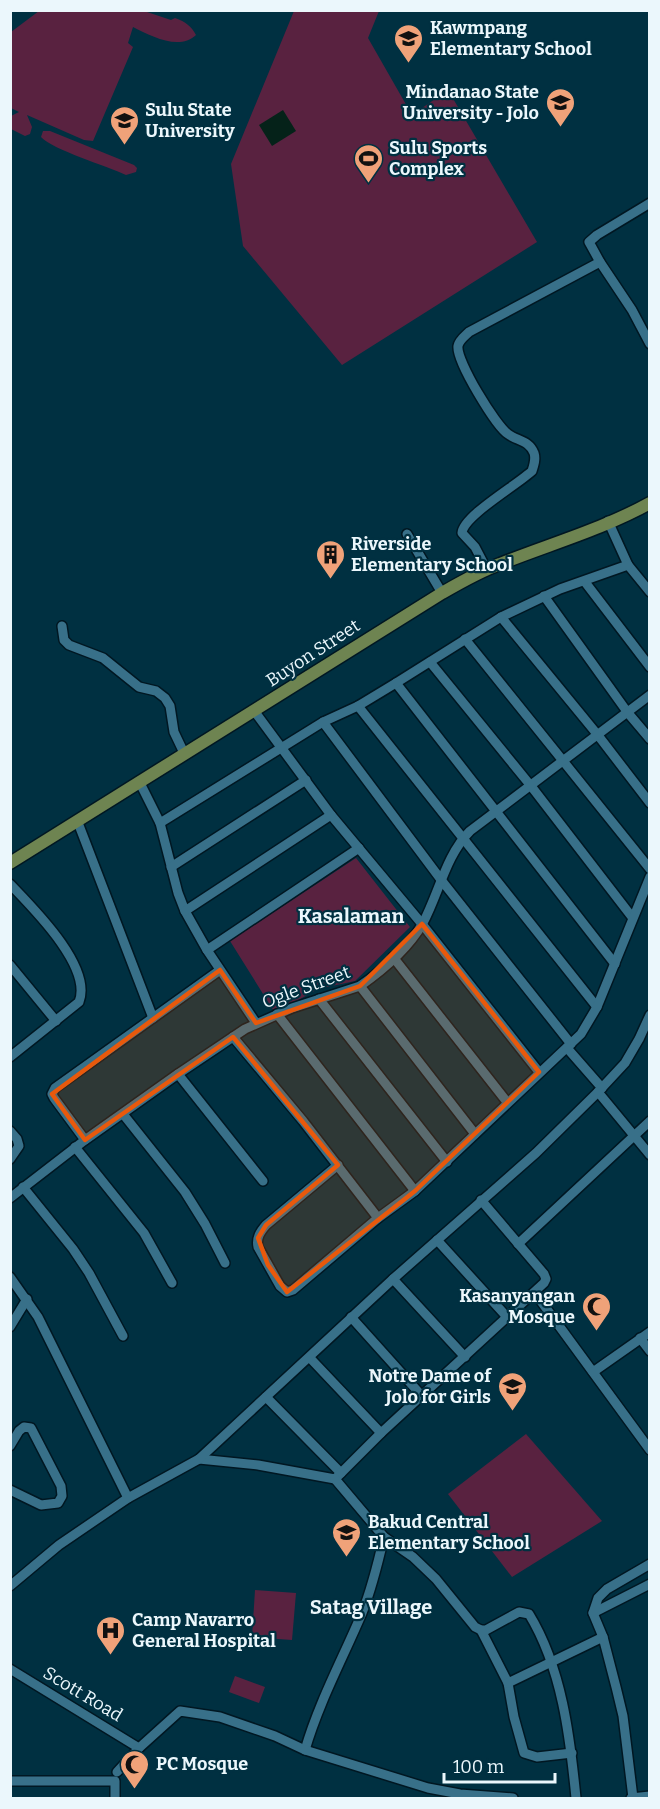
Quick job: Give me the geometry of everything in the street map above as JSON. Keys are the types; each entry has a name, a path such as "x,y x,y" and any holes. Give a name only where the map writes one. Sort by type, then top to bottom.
{"main road":[{"name":"Buyon Street","path":"10,863 184,753 255,712 442,592 487,570 544,549 650,503"}],"street":[{"path":"650,203 591,239 590,244 632,310 650,344"},
{"path":"487,570 475,547 462,533 463,525 483,507 532,471 535,454 529,445 507,434 495,419 471,383 461,361 459,343 469,332 600,262"},
{"path":"609,521 628,565 650,592"},
{"path":"407,534 442,592"},
{"path":"160,823 323,722 358,706 501,617 544,596 628,565"},
{"path":"585,582 650,667"},
{"path":"544,596 628,713 650,739"},
{"path":"501,617 650,803"},
{"path":"62,626 64,640 69,645 99,656 139,687 156,691 165,698 170,706 174,732 184,753"},
{"path":"465,639 650,869"},
{"path":"430,662 531,786 632,917"},
{"path":"396,683 615,964"},
{"name":"Ogle Street","path":"10,1198 75,1147 178,1074 256,1023 360,986 409,942 422,924 462,839 650,695"},
{"path":"358,706 597,1008"},
{"path":"255,712 331,815 422,924 539,1072"},
{"path":"323,722 650,1155"},
{"path":"171,867 306,780"},
{"path":"139,782 160,823 185,911 219,970 256,1023"},
{"path":"185,911 331,815"},
{"path":"77,820 153,1018"},
{"path":"207,950 359,848"},
{"path":"338,1165 266,1225 260,1233 258,1247 280,1286 287,1292 293,1290 378,1218 415,1191 581,1034 597,1008 650,877"},
{"path":"10,884 53,932 71,960 80,982 82,995 79,1002 12,1053"},
{"path":"393,957 507,1102"},
{"path":"10,965 56,1021"},
{"path":"85,1140 54,1098 53,1091 219,970"},
{"path":"360,986 475,1134"},
{"path":"319,999 447,1162"},
{"path":"277,1014 415,1191"},
{"path":"10,1586 59,1545 128,1498 199,1459 310,1358 351,1317 536,1153 600,1090 625,1063 650,1015"},
{"path":"233,1037 338,1165 378,1218"},
{"path":"178,1074 263,1181"},
{"path":"123,1114 185,1192 225,1263"},
{"path":"518,1244 650,1121"},
{"path":"10,1131 19,1142 17,1150 10,1159"},
{"path":"75,1147 144,1233 172,1283"},
{"path":"23,1187 73,1249 89,1273 123,1336"},
{"path":"338,1476 381,1433 544,1283 545,1275 481,1200"},
{"path":"437,1240 507,1317"},
{"path":"10,1277 39,1317 128,1498"},
{"path":"393,1279 465,1357"},
{"path":"535,1293 650,1450"},
{"path":"10,1327 27,1299"},
{"path":"351,1317 422,1396"},
{"path":"593,1372 650,1332"},
{"path":"640,1338 650,1351"},
{"path":"310,1358 381,1433"},
{"path":"266,1397 338,1476 384,1537 427,1569 472,1624 481,1630 508,1683 524,1753 537,1757 572,1753"},
{"path":"10,1446 19,1431 24,1427 31,1428 62,1486 62,1496 58,1503 44,1506 10,1490"},
{"path":"199,1459 338,1476"},
{"path":"305,1750 330,1681 363,1611 375,1576 384,1537"},
{"path":"650,1564 607,1589 598,1598 593,1613 603,1637 623,1716 632,1798 650,1796"},
{"path":"593,1613 650,1584"},
{"path":"481,1630 488,1629 519,1612 527,1613 551,1663 572,1753 576,1798"},
{"path":"508,1683 603,1637"},
{"name":"Scott Road","path":"10,1669 139,1748"},
{"path":"117,1772 139,1748 180,1711 220,1717 275,1736 305,1750 436,1790 513,1798"},
{"path":"10,1781 115,1781 115,1798"}],"highlighted area":[{"path":"422,924 539,1072 415,1191 287,1292 268,1265 258,1238 266,1225 338,1165 233,1037 85,1140 52,1094 220,970 256,1023 360,986"}],"shaded area":[{"path":"39,11 144,11 171,20 175,18 188,25 196,35 189,40 173,42 156,38 133,27 128,43 133,47 93,141 84,140 27,115 32,127 30,134 25,136 11,129 11,116 19,112 11,108 11,32"},
{"name":"Sulu Sports Complex","path":"294,11 379,11 368,38 412,115 448,90 537,242 342,365 243,246 231,164"},
{"path":"283,110 296,131 272,146 259,125"},
{"path":"43,131 50,131 134,165 137,168 136,172 126,175 68,152 41,137"},
{"path":"356,858 410,927 355,981 318,989 275,1013 230,941"},
{"path":"526,1434 602,1521 512,1577 448,1494"},
{"path":"255,1590 296,1593 292,1640 252,1637"},
{"path":"235,1676 265,1687 259,1703 229,1692"}],"place":[{"name":"Kawmpang Elementary School","path":"409,64"},
{"name":"Mindanao State University - Jolo","path":"560,128"},
{"name":"Sulu State University","path":"124,146"},
{"name":"Sulu Sports Complex","path":"368,184"},
{"name":"Riverside Elementary School","path":"330,580"},
{"name":"Kasanyangan Mosque","path":"596,1332"},
{"name":"Notre Dame of Jolo for Girls","path":"512,1412"},
{"name":"Bakud Central Elementary School","path":"347,1558"},
{"name":"Camp Navarro General Hospital","path":"111,1656"},
{"name":"PC Mosque","path":"135,1790"}],"district":[{"name":"Kasalaman","path":"351,916"},
{"name":"Satag Village","path":"371,1607"}]}
